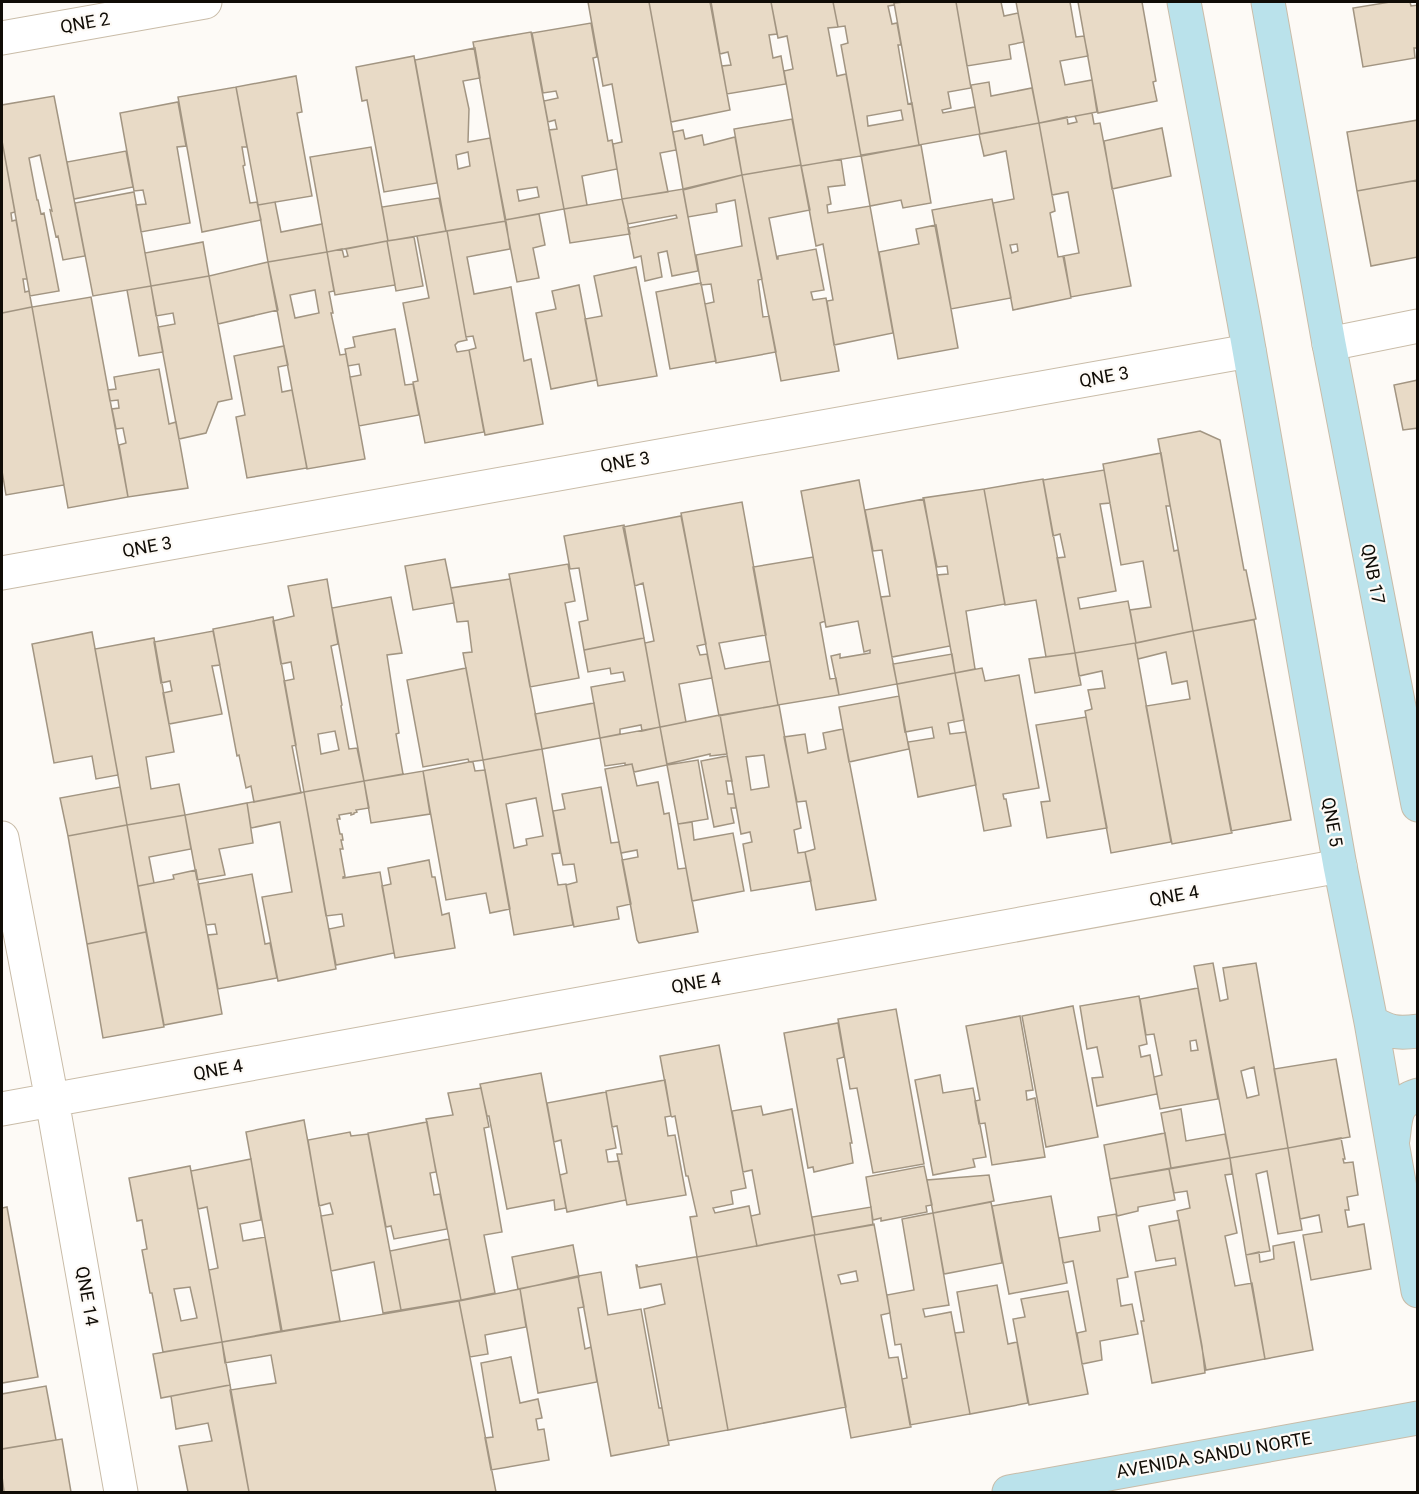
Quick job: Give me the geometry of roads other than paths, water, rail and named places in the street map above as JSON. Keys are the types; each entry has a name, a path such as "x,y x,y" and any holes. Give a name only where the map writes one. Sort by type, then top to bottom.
{"main road":[{"name":"QNE 5","path":"1184,2 1249,351 1340,866 1371,1022 1418,1291"},
{"name":"QNB 17","path":"1268,2 1329,344 1418,805"},
{"path":"1371,1022 1389,1032 1418,1031"},
{"path":"1392,1142 1401,1104 1408,1098 1418,1095"},
{"name":"AVENIDA SANDU NORTE","path":"1010,1492 1418,1418"}],"street":[{"name":"QNE 2","path":"2,38 205,2"},
{"path":"1329,344 1418,326"},
{"name":"QNE 3","path":"2,573 1249,351"},
{"name":"QNE 14","path":"2,838 52,1100 121,1492"},
{"name":"QNE 4","path":"2,1109 1340,866"}]}
